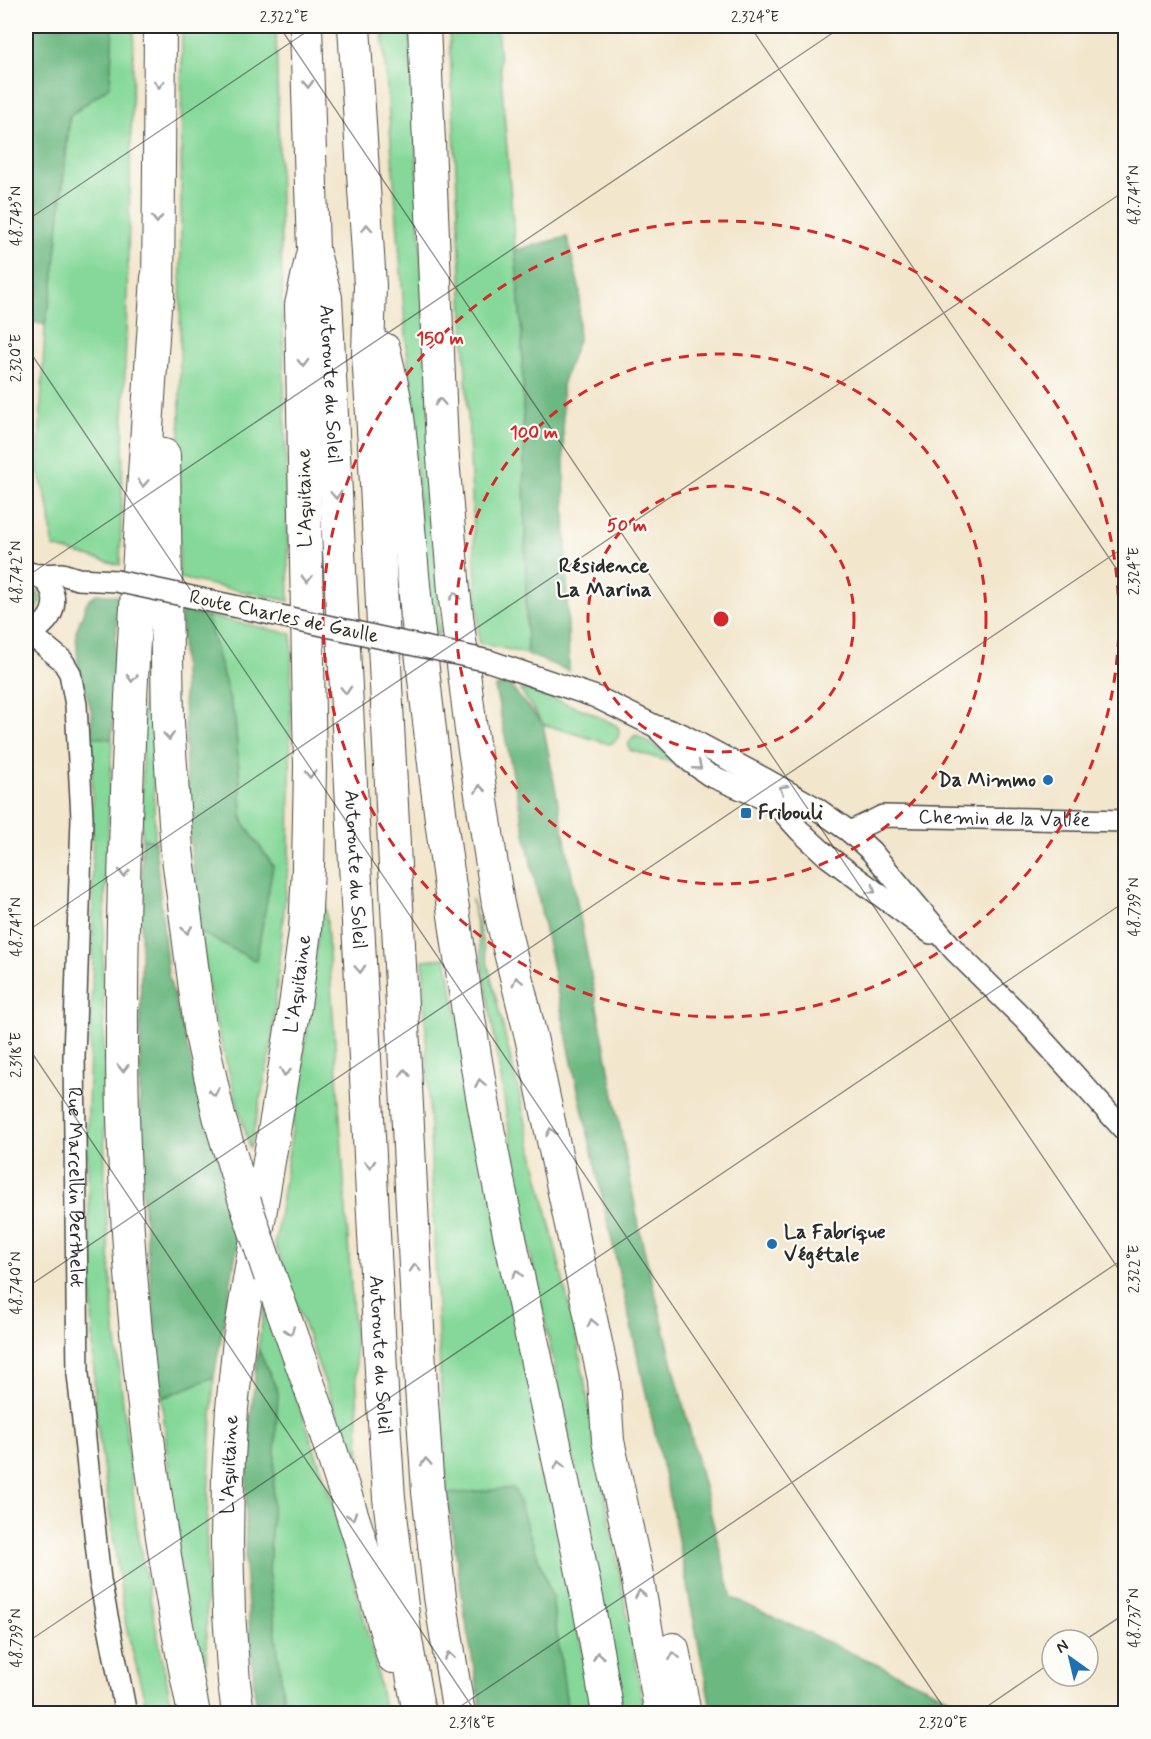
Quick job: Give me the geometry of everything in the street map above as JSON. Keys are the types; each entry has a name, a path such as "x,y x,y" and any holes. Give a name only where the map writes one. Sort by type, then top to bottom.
{"highway":[{"path":"160,26 157,278 165,476 168,724 177,850 201,1035 219,1116 245,1202 319,1413 360,1539 409,1713"},
{"name":"Autoroute du Soleil","path":"306,26 313,250 326,298 385,1444 389,1498 405,1628 419,1713"},
{"name":"Autoroute du Soleil","path":"354,26 370,286 368,354 421,1387 428,1492 438,1585 459,1713"},
{"path":"424,26 442,446 454,591 471,730 498,904 531,1037 604,1380 608,1441 636,1570 661,1713"},
{"name":"L'Aquitaine","path":"238,1713 229,1613 227,1543 232,1408 239,1340 295,1006 304,931 308,867 310,767 301,304 313,250"},
{"path":"157,278 135,619 127,786 122,933 123,1087 126,1197 145,1418 175,1624 194,1713"},
{"path":"370,286 398,414 431,754 470,1027 497,1175 598,1651 608,1713"},
{"path":"604,1380 627,1425 685,1713"}],"street":[{"name":"Route Charles de Gaulle","path":"31,574 62,574 78,579 116,581 489,661 596,697 655,726"},
{"name":"Rue Marcellin Berthelot","path":"31,574 50,587 55,601 52,612 62,660 70,673 76,705 82,818 74,1057 78,1374 99,1580 126,1713"},
{"path":"27,633 52,612 72,590 78,579"},
{"name":"Rue Marcellin Berthelot","path":"27,633 62,660"},
{"path":"655,726 681,734 763,777 851,833 905,890 955,951 1024,1019 1125,1132"},
{"path":"655,726 691,762 709,775 765,799 780,809 828,856 955,951"},
{"name":"Chemin de la Vallée","path":"851,833 884,816 1125,821"},
{"path":"828,856 824,840 831,828 851,833"},
{"path":"828,856 848,860 851,833"}],"green space":[{"path":"26,26 113,26 110,86 69,116 53,285 45,325 26,320"},
{"path":"113,26 134,26 120,565 53,547 49,508 38,471 45,325 53,285 70,116 110,86"},
{"path":"182,26 276,26 289,601 179,578"},
{"path":"382,26 410,26 440,634 429,632"},
{"path":"449,26 497,26 522,335 527,654 479,643"},
{"path":"567,237 580,291 578,339 562,385 569,671 527,654 522,335 515,250"},
{"path":"26,585 36,591 40,600 37,609 26,615"},
{"path":"96,594 118,596 112,739 92,737 92,713 78,663 76,632 87,602"},
{"path":"181,611 207,616 235,720 243,822 273,866 256,961 200,932 188,819"},
{"path":"207,616 292,634 289,855 271,1049 250,1149 213,1013 200,932 273,866 243,822 235,720"},
{"path":"150,666 155,842 142,838 143,678 145,667"},
{"path":"508,684 543,724 641,1237 732,1598 982,1713 712,1713 672,1509 573,1067 495,687"},
{"path":"525,689 587,711 615,725 619,730 618,737 609,744 543,724 520,690"},
{"path":"636,735 677,760 677,764 630,750 630,741"},
{"path":"92,737 112,739 103,947 105,1198 115,1331 138,1537 173,1713 148,1713 126,1626 95,1409 87,1144 93,952"},
{"path":"142,838 155,842 168,974 196,1082 240,1230 214,1377 162,1398 139,1161"},
{"path":"324,879 355,1345 361,1483 275,1244 308,1025"},
{"path":"472,899 576,1335 645,1713 622,1713 575,1465 524,1222"},
{"path":"446,958 595,1713 568,1713 552,1598 514,1489 447,1494 438,1334 423,960"},
{"path":"265,1305 337,1515 374,1658 385,1713 285,1713 269,1575 278,1392 258,1349"},
{"path":"258,1349 278,1392 269,1575 285,1713 256,1713 245,1566 247,1453"},
{"path":"214,1377 207,1520 206,1713 175,1539 162,1398"},
{"path":"514,1488 552,1598 568,1713 482,1713 447,1494"}],"place":[{"name":"Da Mimmo","path":"1048,780"},
{"name":"Fribouli","path":"746,813"},
{"name":"La Fabrique Végétale","path":"772,1244"}],"district":[{"name":"Résidence La Marina","path":"604,578"}]}
